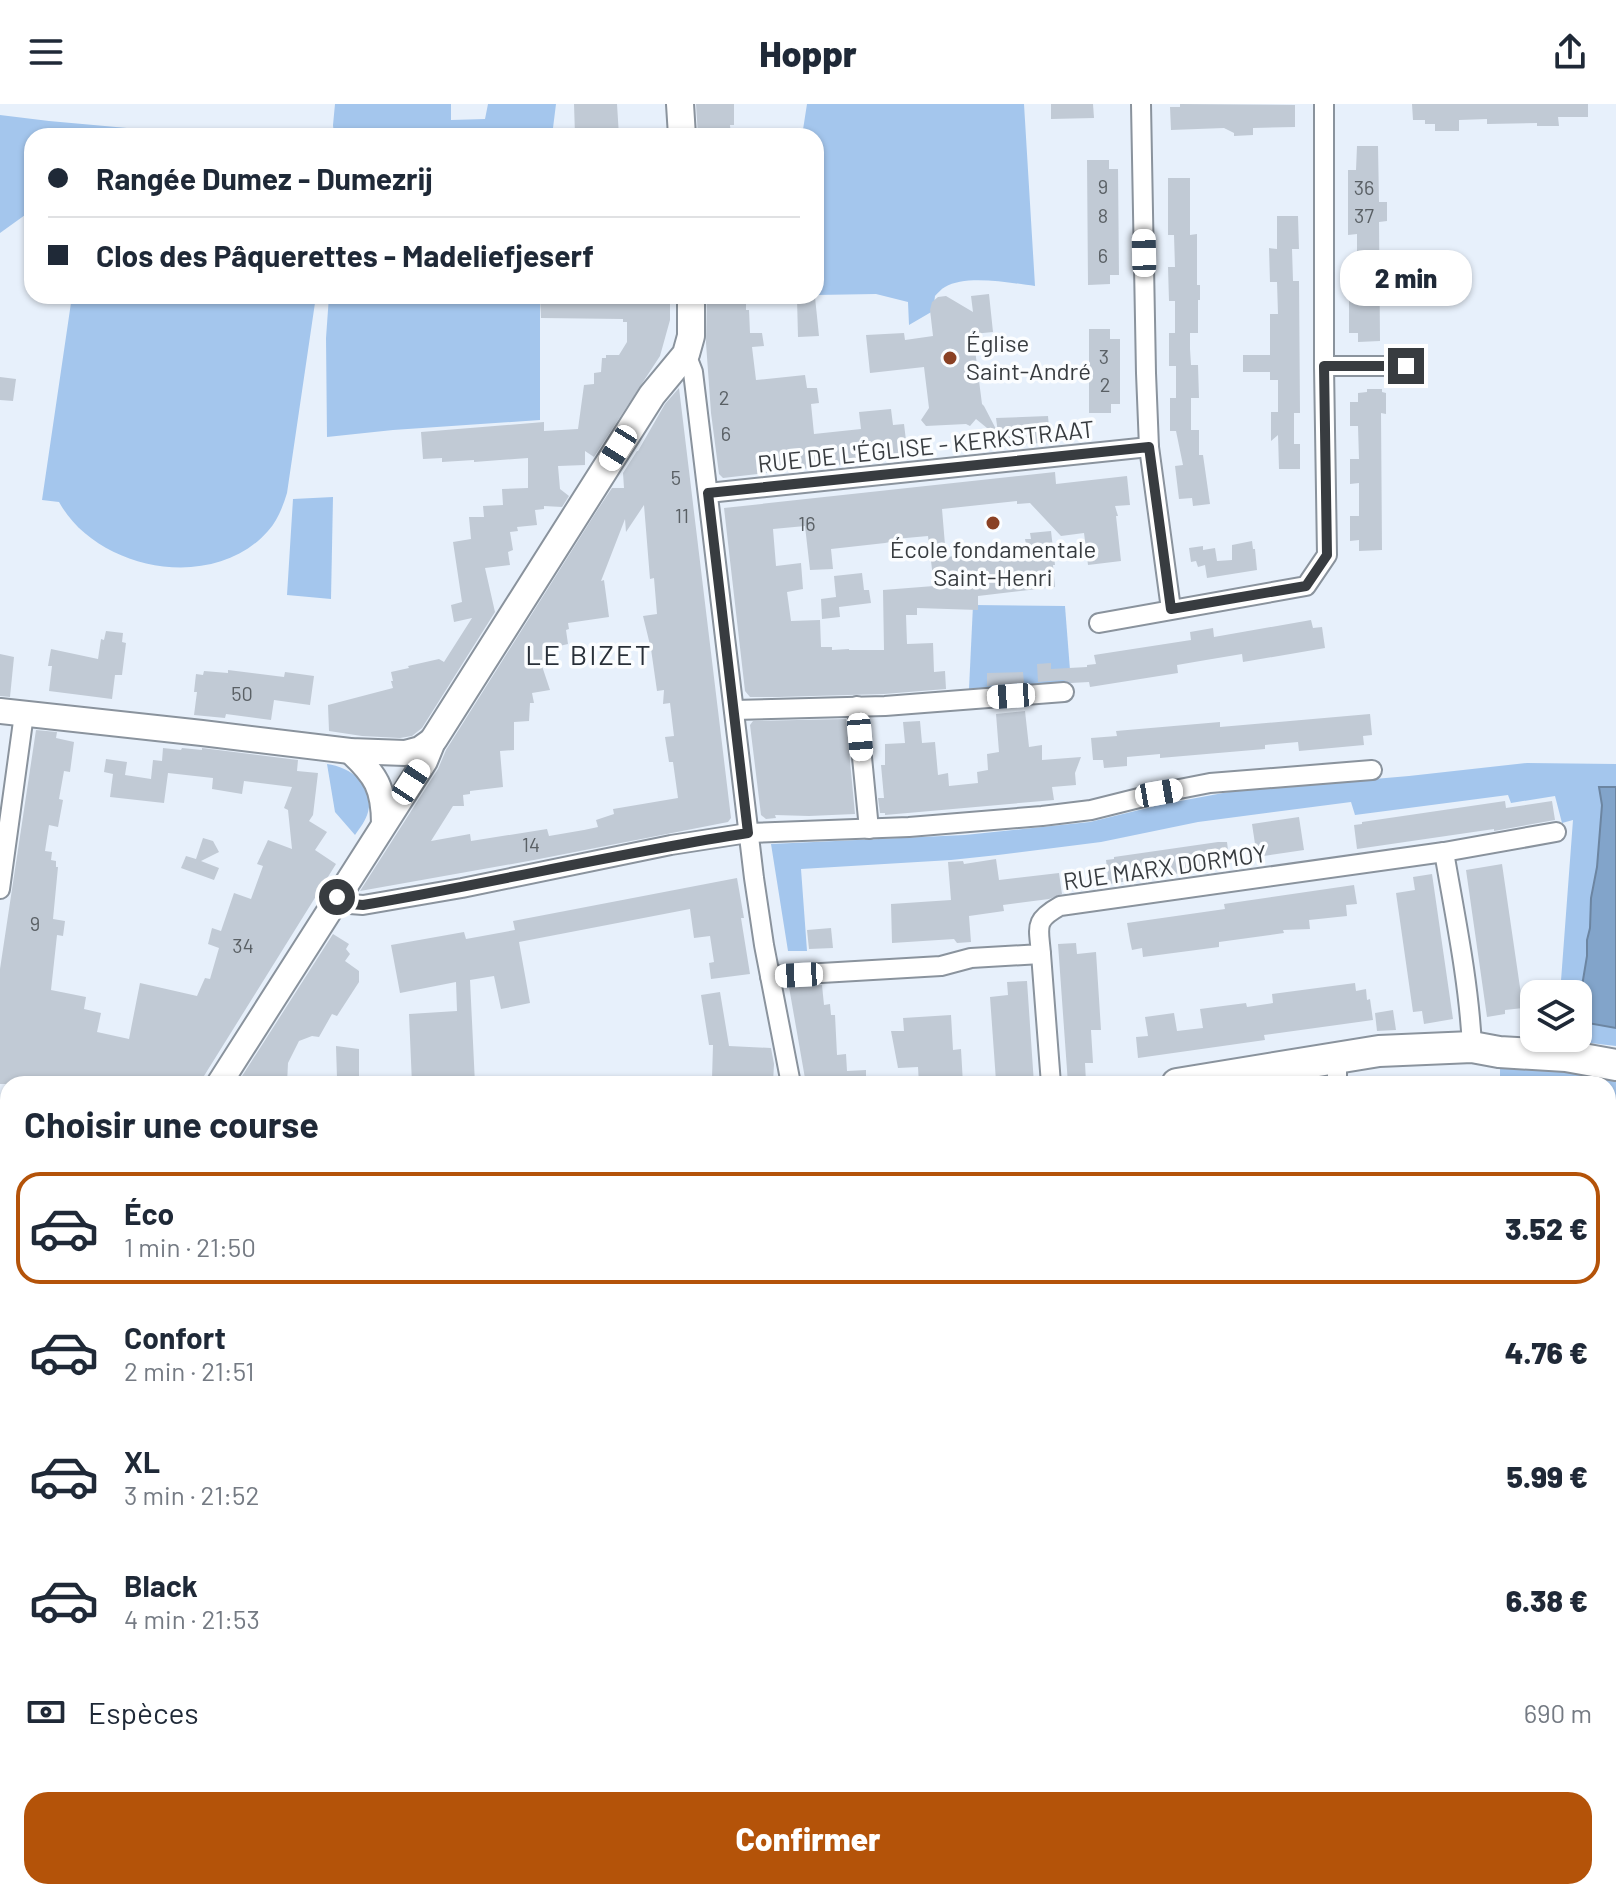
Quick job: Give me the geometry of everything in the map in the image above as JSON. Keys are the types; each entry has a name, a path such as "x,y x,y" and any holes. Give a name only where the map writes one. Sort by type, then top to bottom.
{"main road":[{"path":"680,104 682,128"},
{"path":"434,739 652,395 686,354 692,325 691,304"},
{"path":"1275,1076 1337,1071 1395,1049 1472,1047 1515,1042 1616,1052"},
{"path":"1472,1047 1499,1052 1566,1056 1616,1065"}],"street":[{"path":"1141,104 1149,447 1171,609"},
{"path":"1099,623 1306,586 1327,555 1324,104"},
{"path":"686,354 693,372 748,833 789,1076"},
{"path":"1324,366 1406,366"},
{"name":"RUE DE L'ÉGLISE - KERKSTRAAT","path":"708,493 1149,447"},
{"path":"734,710 885,706 1064,692"},
{"path":"857,706 869,829"},
{"path":"0,889 12,712 350,751 405,753 420,749 434,739"},
{"path":"224,1076 425,761 434,739"},
{"path":"350,751 368,768 378,784 384,824"},
{"path":"337,897 350,904 363,905 748,833 909,827 1091,810 1210,783 1372,770"},
{"name":"RUE MARX DORMOY","path":"1041,954 1040,923 1045,914 1060,906 1444,852 1556,832"},
{"path":"1444,852 1472,1047"},
{"path":"770,976 941,966 971,958 1041,954 1050,1076"}],"shaded area":[{"path":"335,104 451,104 451,120 485,119 488,104 556,104 553,128 333,128"},
{"path":"807,104 1024,104 1035,286 989,280 954,283 935,296 933,311 909,325 908,302 876,294 824,295 824,128 803,128"},
{"path":"0,115 127,128 24,128 24,216 0,233"},
{"path":"71,304 315,304 287,493 272,527 245,550 218,562 188,567 158,566 128,558 100,544 77,526 59,502 42,500"},
{"path":"328,304 540,304 540,420 327,437"},
{"path":"333,497 331,599 287,595 293,499"},
{"path":"973,605 1065,606 1071,683 969,689"},
{"path":"1527,763 1616,764 1616,1046 1592,1043 1592,980 1561,980 1573,820 1562,823 1555,796 1511,803 1508,795 1355,815 1351,802 1198,822 1101,842 998,855 801,869 807,951 788,951 771,844 965,835 1090,822 1234,791"},
{"path":"327,764 352,773 365,786 369,802 367,815 355,835 335,812"},
{"path":"1599,787 1616,787 1616,1028 1592,1024 1592,980 1583,980 1602,805"},
{"path":"1500,1069 1597,1076 1500,1076"}],"building":[{"path":"574,104 617,104 618,128 575,128"},
{"path":"696,104 734,104 734,125 730,125 730,128 698,128"},
{"path":"1051,104 1093,104 1094,118 1051,119"},
{"path":"1180,104 1295,105 1295,127 1253,128 1253,135 1234,136 1224,128 1171,130 1170,107 1180,107"},
{"path":"1412,104 1588,104 1588,117 1558,117 1559,126 1487,124 1487,119 1459,120 1459,131 1435,131 1435,124 1413,120"},
{"path":"1357,146 1378,146 1379,202 1387,202 1387,221 1379,222 1380,341 1358,342 1358,333 1349,333 1349,268 1357,268 1357,234 1348,235 1348,170 1356,170"},
{"path":"1087,160 1109,160 1109,169 1118,169 1119,275 1110,275 1110,284 1088,285"},
{"path":"1168,178 1190,178 1190,235 1197,234 1197,285 1200,285 1198,333 1190,333 1190,349 1191,365 1198,365 1199,398 1191,398 1191,430 1199,430 1199,455 1203,455 1210,504 1193,506 1192,498 1179,499 1175,466 1183,465 1176,431 1170,431 1170,398 1176,398 1176,366 1169,366 1169,333 1175,333 1175,301 1169,301 1168,267 1175,267 1174,235 1168,235"},
{"path":"1277,216 1298,216 1299,249 1292,249 1293,281 1299,281 1300,413 1294,413 1294,444 1300,444 1300,469 1279,469 1278,435 1271,441 1271,412 1278,412 1278,380 1270,380 1270,372 1243,372 1243,355 1270,355 1270,314 1278,314 1277,282 1270,282 1269,248 1277,249"},
{"name":"Église Saint-André","path":"989,294 993,332 973,334 982,404 998,433 996,418 1048,416 1050,439 1040,440 1040,443 999,447 998,437 976,419 970,426 926,426 921,420 929,408 924,367 870,373 866,335 904,333 905,340 933,336 930,310 932,302 938,297 946,296 973,312 971,296"},
{"path":"540,304 670,304 670,320 660,356 594,457 585,451 585,465 558,466 560,489 569,496 562,507 544,506 544,509 535,510 537,525 517,527 518,531 510,532 513,550 508,552 510,565 485,568 495,612 422,728 412,736 400,738 329,731 328,705 393,688 391,672 439,659 444,662 472,618 454,622 451,605 462,602 453,542 471,539 469,517 484,517 483,506 503,505 502,489 528,488 528,458 474,462 423,459 421,432 544,422 544,431 578,429 584,385 594,384 594,373 601,372 602,358 619,355 627,342 627,322 623,319 541,318"},
{"path":"707,304 746,304 750,333 762,333 764,346 752,347 756,380 805,375 807,388 817,388 819,403 811,404 814,434 861,429 859,412 891,409 893,425 904,424 908,457 723,478 719,474 711,413"},
{"path":"797,304 816,304 819,336 798,337"},
{"path":"1089,329 1110,329 1110,339 1120,339 1120,404 1111,404 1111,413 1089,413"},
{"path":"0,377 16,379 13,401 0,400"},
{"path":"679,388 731,818 728,822 360,891 598,509 612,488 624,488 623,473 665,404","holes":["644,505 650,579 654,578 657,614 643,616 657,691 664,690 663,704 670,703 674,736 665,737 669,762 673,762 678,798 613,809 614,814 596,820 598,827 584,830 549,836 547,829 471,841 470,834 431,841 453,806 464,806 463,795 470,794 470,791 503,787 500,751 514,750 514,722 529,721 530,703 534,703 532,693 550,690 542,666 557,661 555,647 568,644 568,623 609,617 604,580 601,581 625,519 626,532"]},
{"path":"1367,389 1382,389 1386,393 1386,414 1381,413 1382,550 1359,551 1359,540 1350,541 1350,516 1359,516 1359,483 1350,484 1350,459 1359,459 1358,426 1350,426 1350,402 1358,402 1358,393 1367,392"},
{"path":"1055,472 1056,484 1127,476 1130,505 1115,506 1121,561 1088,565 1084,533 1061,536 1030,503 1017,504 1017,501 942,509 946,557 1027,549 1025,539 1031,539 1030,533 1051,531 1055,587 978,596 978,610 917,608 917,615 906,615 907,644 933,643 934,672 945,671 946,689 778,697 750,697 745,691 724,508","holes":["805,526 810,570 833,569 831,549 928,536 934,586 883,590 884,650 832,650 832,647 821,647 820,620 791,621 787,592 803,589 801,563 776,566 773,529"]},
{"path":"1252,541 1257,570 1207,578 1205,565 1198,567 1196,561 1191,562 1189,548 1215,548 1217,561 1232,560 1232,545"},
{"path":"862,573 864,590 869,590 871,603 839,607 840,617 822,619 821,599 836,597 834,576"},
{"path":"1311,620 1313,628 1322,627 1325,648 1243,662 1242,654 1177,665 1178,673 1090,687 1089,682 1038,682 1037,664 1051,663 1051,669 1087,667 1096,664 1094,655 1191,640 1190,632 1213,628 1214,637"},
{"path":"106,631 123,633 122,642 126,643 122,675 115,675 112,699 49,691 51,649 98,659 101,639 104,640"},
{"path":"0,654 14,657 10,697 0,696"},
{"path":"228,670 284,677 285,672 314,676 310,705 274,700 271,720 226,714 225,718 194,715 196,674 203,675 204,671 228,673"},
{"path":"1023,672 1024,683 987,686 987,673"},
{"path":"1025,711 1029,747 1042,745 1042,760 1081,757 1075,773 1076,785 1052,787 1054,800 880,813 878,798 884,798 881,765 885,765 885,744 905,743 903,722 920,721 922,743 935,742 938,775 948,773 949,786 978,783 977,772 988,770 987,754 999,752 996,714"},
{"path":"1370,714 1372,735 1363,736 1364,745 1299,751 1298,742 1265,745 1265,749 1160,758 1160,754 1127,757 1127,766 1104,768 1103,760 1093,760 1091,738 1117,736 1116,731 1220,722 1220,727"},
{"path":"846,719 855,814 775,815 776,818 766,819 761,815 750,725 753,721"},
{"path":"36,730 57,732 56,738 74,742 70,772 64,771 58,827 49,825 45,851 52,852 51,860 56,861 58,867 53,919 65,921 63,936 57,935 51,990 86,997 84,1009 101,1013 97,1032 129,1039 140,983 197,996 205,978 210,979 219,948 208,944 212,928 221,931 234,893 251,899 263,866 257,864 268,840 292,849 288,810 284,808 292,787 244,781 242,794 212,789 213,778 168,773 164,803 110,797 113,774 104,772 106,759 127,762 125,775 151,779 153,760 162,761 163,748 202,748 298,760 297,771 318,773 313,815 309,821 327,832 315,850 336,864 204,1076 0,1076 0,969"},
{"path":"1505,801 1506,808 1552,801 1555,820 1357,849 1354,825 1362,822"},
{"path":"1299,817 1304,850 1257,857 1252,824"},
{"path":"203,838 213,841 219,852 201,861 219,868 214,880 181,868 186,856 196,859"},
{"path":"1227,842 1230,866 1109,884 1106,860"},
{"path":"996,859 999,880 1059,873 1062,894 1049,899 1003,905 1004,911 969,916 971,942 957,943 954,939 892,943 891,904 951,900 948,862 963,861 964,864"},
{"path":"1502,864 1520,987 1520,1008 1505,1010 1505,1014 1487,1017 1466,870"},
{"path":"1432,874 1453,1019 1424,1024 1422,1011 1413,1012 1396,893 1415,890 1413,877"},
{"path":"737,878 750,974 711,979 709,963 714,962 710,936 694,938 690,909 519,942 530,1003 501,1009 494,976 470,980 475,1076 412,1076 409,1014 457,1011 456,982 400,993 391,945 464,932 466,939 515,930 513,921"},
{"path":"1354,885 1357,904 1346,905 1347,916 1309,920 1310,929 1283,930 1284,933 1219,942 1219,947 1143,957 1142,948 1132,950 1127,923 1225,909 1224,904"},
{"path":"831,928 833,948 809,949 807,930"},
{"path":"333,934 349,944 346,949 350,954 345,961 359,971 359,982 337,1016 332,1014 319,1037 299,1041 288,1063 287,1076 242,1076"},
{"path":"1076,943 1077,954 1096,952 1101,1030 1091,1030 1093,1063 1085,1063 1086,1076 1067,1076 1058,944"},
{"path":"1027,981 1033,1076 996,1076 990,997 1008,995 1007,982"},
{"path":"1355,983 1356,991 1366,989 1373,1020 1264,1035 1265,1040 1138,1058 1136,1037 1148,1036 1145,1017 1174,1013 1177,1031 1203,1028 1200,1009 1273,1003 1272,994"},
{"path":"822,985 824,1005 830,1004 831,1015 835,1015 837,1055 846,1054 847,1071 866,1070 866,1076 805,1076 789,987"},
{"path":"720,992 729,1046 771,1048 773,1076 712,1076 713,1045 709,1045 701,995"},
{"path":"1393,1010 1396,1030 1377,1031 1375,1013"},
{"path":"951,1015 953,1050 961,1049 963,1076 919,1076 918,1067 898,1068 891,1031 904,1031 903,1018"},
{"path":"336,1046 359,1049 359,1076 337,1076"}],"place":[{"name":"Église Saint-André","path":"950,358"},
{"name":"École fondamentale Saint-Henri","path":"993,523"}],"district":[{"name":"LE BIZET","path":"589,655"}],"route":[{"path":"337,897 350,904 363,905 748,833 708,493 1149,447 1171,609 1306,586 1327,555 1324,366 1406,366"}]}
